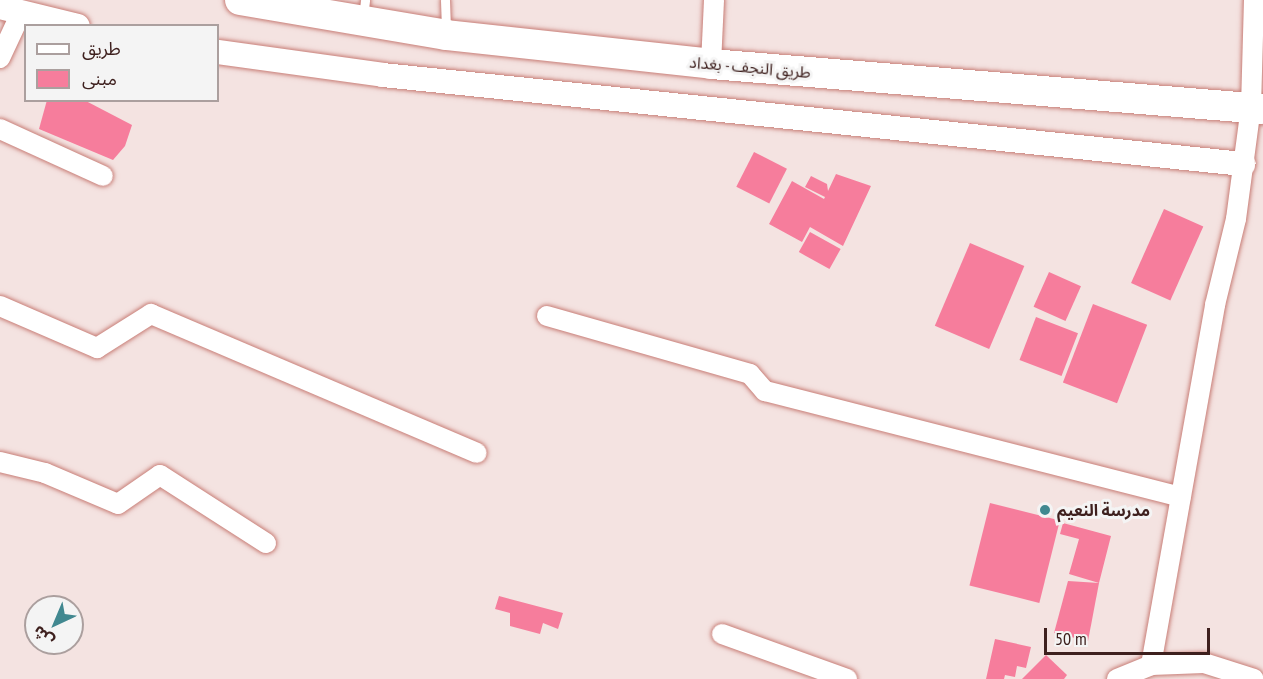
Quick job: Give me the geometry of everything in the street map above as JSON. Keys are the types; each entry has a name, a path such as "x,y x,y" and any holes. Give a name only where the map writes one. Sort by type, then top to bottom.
{"main road":[{"name":"طريق النجف - بغداد","path":"240,0 364,11 446,35 711,64 1257,108"}],"street":[{"path":"711,64 714,0"},
{"path":"1151,665 1215,305 1236,219 1243,164 1257,108 1254,0"},
{"path":"0,58 11,10 70,24"},
{"path":"219,52 383,75 1243,164"},
{"path":"0,129 103,176"},
{"path":"0,306 97,348 151,314 477,453"},
{"path":"547,316 750,374 765,391 1181,497"},
{"path":"0,462 45,473 118,504 160,475 266,543"},
{"path":"722,634 847,679"},
{"path":"1117,679 1151,665 1204,663 1254,679"}],"lane":[{"path":"445,0 446,35"}],"building":[{"path":"46,102 88,102 132,125 125,146 113,160 39,129"},
{"path":"754,152 787,169 769,204 736,187"},
{"path":"836,174 871,186 843,246 810,227 802,242 769,224 792,181 824,199 825,197 805,187 811,176 827,184 828,191"},
{"path":"1164,209 1203,226 1170,300 1131,283"},
{"path":"810,232 841,249 829,269 799,252"},
{"path":"970,243 1024,266 989,349 935,326"},
{"path":"1049,272 1081,286 1066,321 1034,307"},
{"path":"1093,304 1147,325 1117,403 1063,382"},
{"path":"1036,317 1078,333 1062,376 1020,360"},
{"path":"990,503 1060,520 1039,603 969,585"},
{"path":"1063,523 1111,536 1099,583 1069,574 1079,539 1060,534"},
{"path":"1068,581 1099,583 1088,641 1054,633"},
{"path":"499,596 563,613 558,629 543,623 540,634 510,626 510,613 495,609"},
{"path":"995,639 1031,647 1026,668 1017,666 1015,677 1005,675 1004,679 986,679"},
{"path":"1046,655 1067,675 1064,679 1022,679"}],"place":[{"name":"مدرسة النعيم","path":"1045,510"}]}
